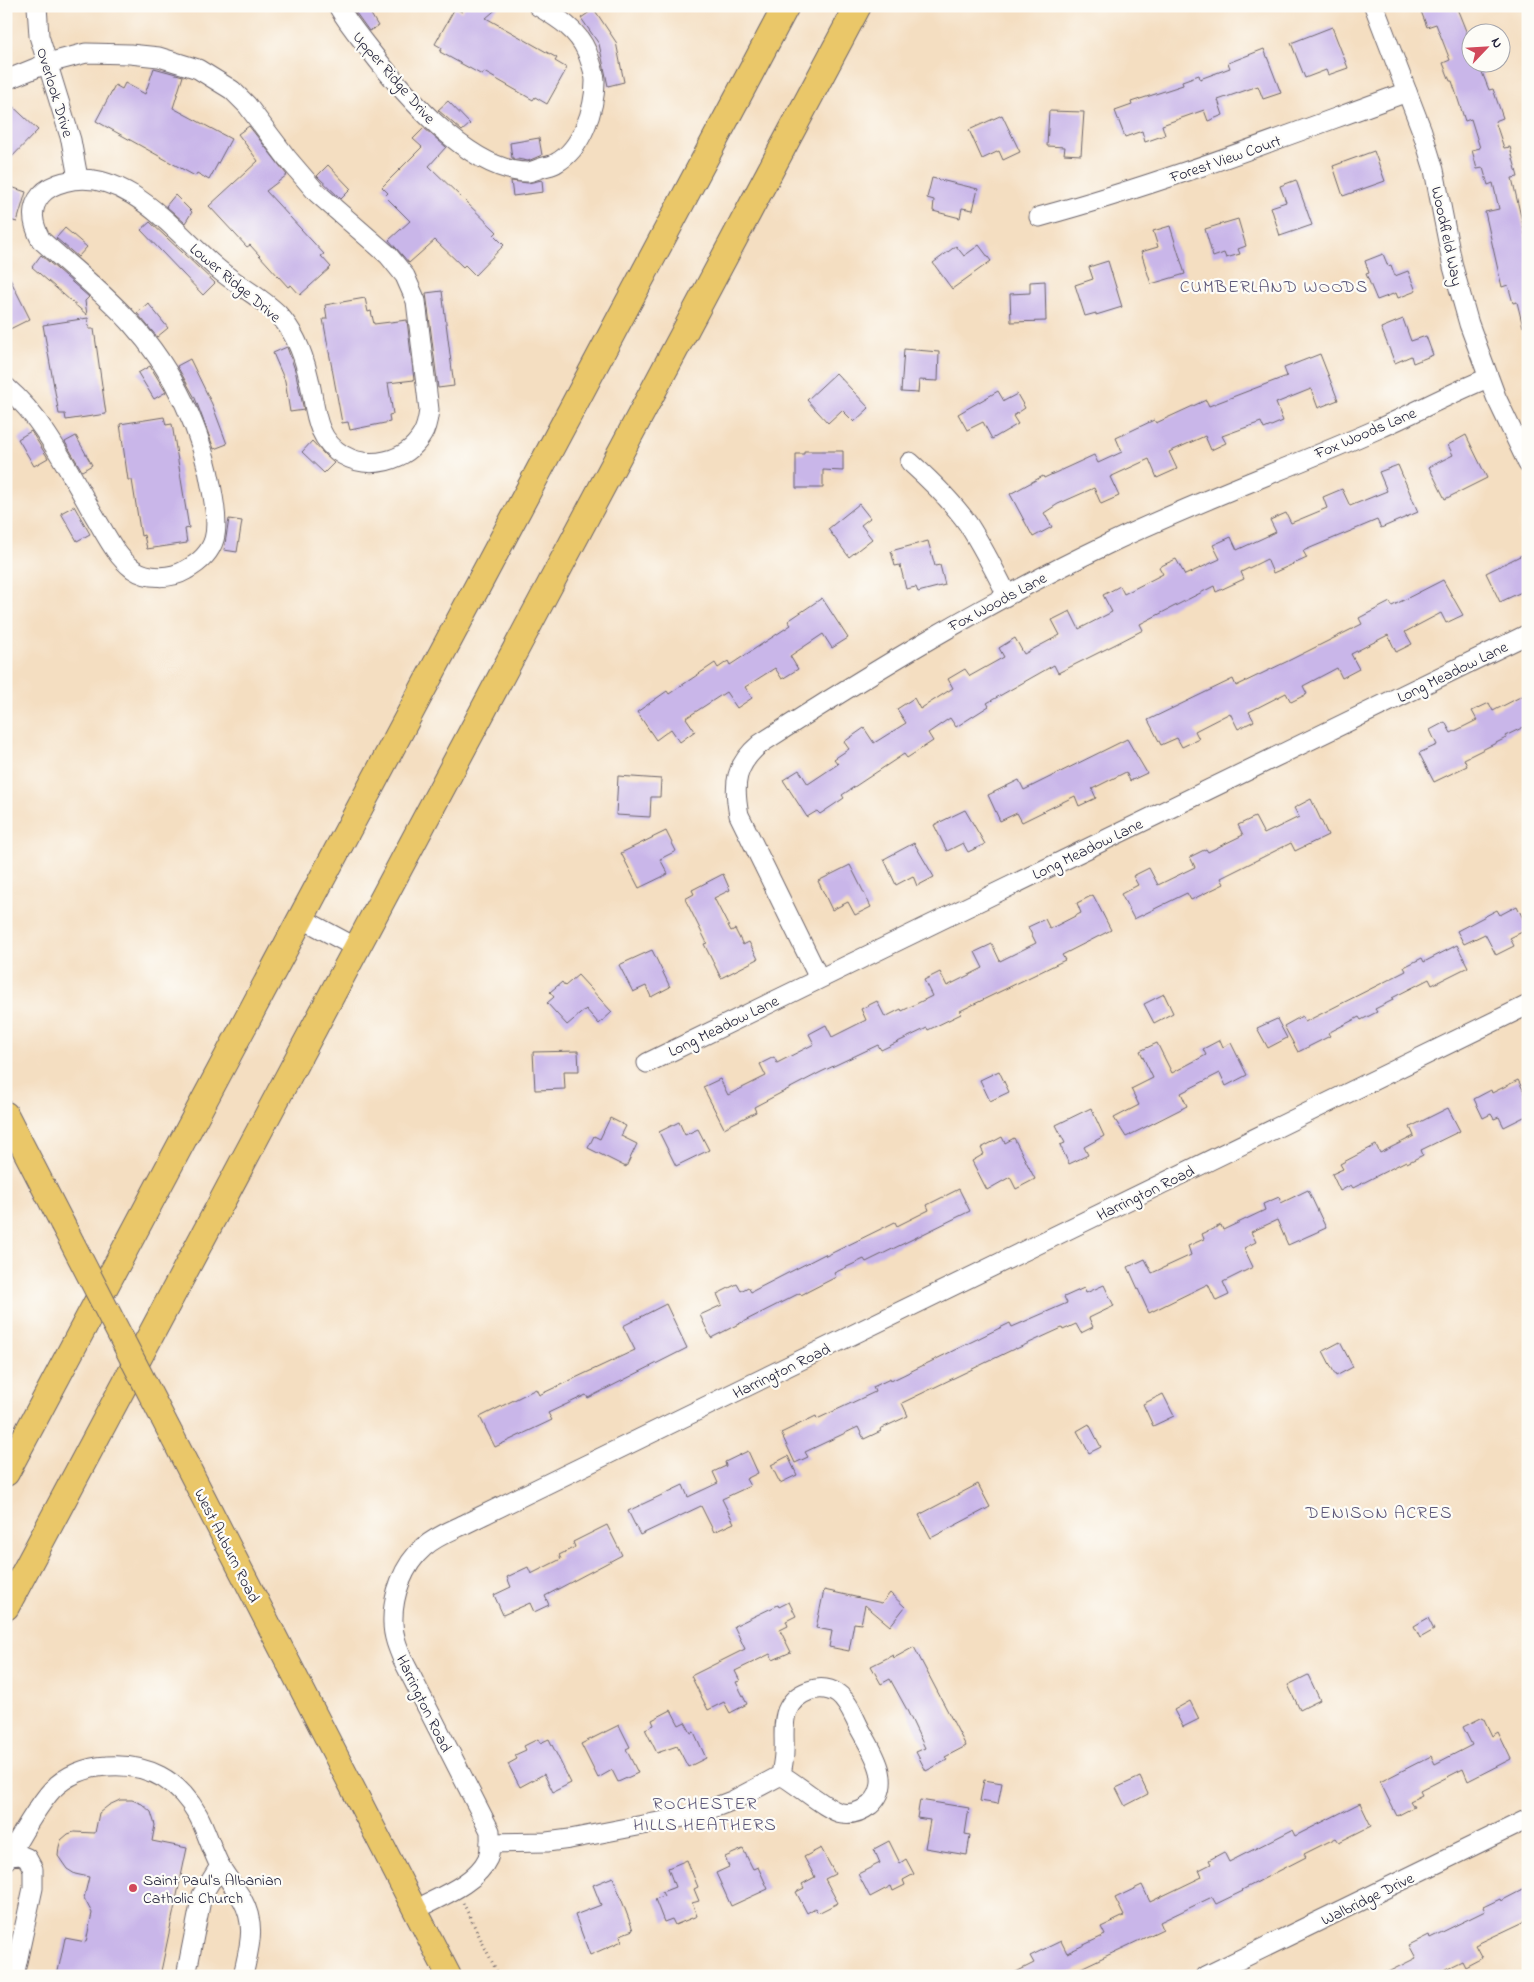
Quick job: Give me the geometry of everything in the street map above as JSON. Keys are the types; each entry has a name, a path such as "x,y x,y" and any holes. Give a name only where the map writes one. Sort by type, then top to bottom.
{"highway":[{"path":"6,1473 786,6"},
{"path":"6,1606 858,6"}],"main road":[{"name":"West Auburn Road","path":"6,1114 449,1976"}],"street":[{"name":"Overlook Drive","path":"37,6 39,36 71,140 78,178"},
{"name":"Upper Ridge Drive","path":"338,6 344,17 386,72 426,116 445,133 484,159 508,168 528,172 556,163 575,146 591,117 596,79 586,51 574,31 538,6"},
{"name":"Woodfield Way","path":"1374,6 1422,131 1434,170 1453,267 1469,324 1488,378 1528,464"},
{"name":"Lower Ridge Drive","path":"6,80 48,63 86,54 130,54 159,57 198,69 215,78 248,105 287,158 317,193 388,255 412,288 420,323 429,410 428,422 423,435 412,447 399,456 374,464 358,462 343,455 330,445 316,419 309,376 303,358 293,334 278,314 214,266 146,203 123,190 100,182 78,178"},
{"name":"Forest View Court","path":"1039,217 1096,202 1184,173 1407,92"},
{"path":"8,392 37,420 100,526 124,562 141,574 167,576 180,574 205,557 212,547 216,532 216,516 211,482 198,434 172,379 157,355 130,322 100,292 41,240 35,229 33,213 41,195 58,184 78,178"},
{"name":"Fox Woods Lane","path":"819,978 739,815 736,790 738,772 746,755 873,671 945,629 1108,544 1218,494 1380,428 1488,378"},
{"path":"910,462 933,483 967,523 1008,595"},
{"name":"Long Meadow Lane","path":"647,1063 1528,634"},
{"path":"301,918 357,948"},
{"name":"Harrington Road","path":"416,1910 455,1888 483,1867 489,1856 490,1843 490,1830 403,1660 396,1642 393,1624 398,1590 404,1573 424,1547 467,1523 1528,1005"},
{"path":"819,1689 829,1690 846,1702 880,1768 882,1782 873,1802 864,1810 842,1814 834,1812 796,1783 781,1775 786,1712 792,1702 799,1696 809,1690 819,1689"},
{"path":"7,1858 53,1789 68,1778 92,1767 117,1765 137,1767 157,1773 172,1784 187,1799 197,1814 220,1866 242,1899 252,1923 244,1976"},
{"path":"490,1843 539,1843 562,1840 695,1815 734,1800 781,1775"},
{"name":"Walbridge Drive","path":"1206,1976 1528,1819"},
{"path":"7,1858 20,1855 27,1858 34,1869 33,1888 14,1976"},
{"path":"186,1976 202,1895 220,1866"}],"path":[{"path":"455,1888 498,1976"}],"building":[{"path":"351,6 366,6 378,26 369,31"},
{"path":"465,6 500,6 486,18 557,58 555,61 567,68 547,104 535,97 533,100 484,72 482,75 440,52 442,48 435,44 455,8 462,12"},
{"path":"1419,6 1456,6 1462,22 1462,72 1482,72 1489,90 1493,89 1503,118 1495,121 1504,148 1510,147 1518,177 1512,178 1528,247 1528,326 1523,327 1517,302 1513,303 1508,285 1502,287 1485,212 1499,209 1493,183 1488,185 1483,168 1477,169 1472,150 1480,148 1471,119 1465,121 1452,81 1450,81 1443,63 1450,60 1436,24 1427,27"},
{"path":"594,9 616,42 624,82 608,86 599,44 581,18"},
{"path":"1332,27 1348,68 1328,75 1326,70 1305,78 1291,43"},
{"path":"1264,49 1281,93 1263,99 1258,86 1218,100 1223,115 1208,121 1204,110 1162,125 1165,135 1145,142 1142,131 1125,137 1115,111 1132,105 1131,102 1183,85 1182,81 1199,75 1200,79 1230,68 1228,63"},
{"path":"154,68 183,76 173,108 231,139 209,180 197,173 195,176 96,121 115,85 122,89 125,83 145,94"},
{"path":"6,100 38,130 6,163"},
{"path":"448,101 470,124 462,131 438,110"},
{"path":"1049,111 1084,112 1081,155 1064,154 1065,147 1047,146"},
{"path":"1002,115 1020,152 1003,160 999,151 982,159 969,130"},
{"path":"249,126 287,175 266,191 324,254 321,256 331,267 300,295 291,285 288,287 250,245 247,247 209,206 258,161 238,134"},
{"path":"424,128 446,147 429,166 497,232 494,235 504,245 475,275 465,265 463,267 435,240 409,263 389,240 410,221 385,196 388,193 382,187 422,147 413,139"},
{"path":"539,138 542,155 528,161 512,158 510,143"},
{"path":"1374,151 1385,181 1343,196 1333,166"},
{"path":"328,165 351,189 341,199 317,176"},
{"path":"932,178 978,189 973,210 962,208 960,218 933,211 934,200 927,198"},
{"path":"542,180 543,192 513,196 511,181 528,183"},
{"path":"1296,180 1312,225 1280,236 1271,207 1286,202 1280,186"},
{"path":"11,187 26,192 17,222 6,219 6,203"},
{"path":"175,195 192,212 185,223 166,206"},
{"path":"1238,219 1246,246 1238,249 1240,254 1226,258 1224,253 1213,257 1205,229"},
{"path":"150,222 215,283 203,295 141,230"},
{"path":"1170,226 1185,274 1151,284 1141,252 1158,247 1153,231"},
{"path":"65,228 87,247 78,257 56,238"},
{"path":"979,245 991,261 952,289 933,263 956,246 964,256"},
{"path":"1383,254 1388,266 1391,265 1395,276 1408,271 1416,291 1398,298 1396,293 1377,300 1366,274 1369,273 1365,261"},
{"path":"41,255 89,297 85,301 87,315 32,267"},
{"path":"1108,261 1122,307 1096,315 1096,313 1085,316 1075,285 1093,279 1089,267"},
{"path":"6,271 30,319 6,331"},
{"path":"1045,281 1046,321 1011,322 1010,294 1030,293 1030,282"},
{"path":"442,291 454,386 438,388 426,293"},
{"path":"365,298 368,312 371,311 374,324 407,320 414,380 388,383 393,414 389,415 390,422 350,430 348,422 342,423 323,319 327,319 325,305"},
{"path":"148,303 168,328 157,337 137,313"},
{"path":"88,318 89,329 94,329 106,414 66,420 65,414 59,414 43,325"},
{"path":"1403,319 1411,341 1426,336 1433,355 1413,363 1411,356 1395,363 1381,328"},
{"path":"287,347 295,370 304,410 290,412 285,381 273,353"},
{"path":"904,349 939,352 938,381 919,380 918,393 901,392"},
{"path":"1320,354 1338,400 1318,408 1311,389 1276,403 1283,421 1264,429 1261,422 1222,436 1226,443 1211,450 1205,436 1169,452 1177,469 1157,478 1149,459 1110,477 1119,496 1101,504 1094,488 1058,504 1044,513 1052,527 1033,537 1010,494 1043,476 1044,478 1094,455 1098,463 1122,452 1116,438 1154,420 1156,423 1206,400 1209,406 1287,376 1284,368"},
{"path":"190,359 212,404 227,444 214,449 195,398 177,366"},
{"path":"150,366 166,392 154,399 138,373"},
{"path":"836,373 869,408 854,422 842,410 828,423 807,400"},
{"path":"998,391 1004,401 1017,394 1025,408 1013,416 1018,424 992,439 983,422 967,430 958,414"},
{"path":"164,417 166,425 172,424 189,528 185,529 187,543 147,549 144,535 141,536 132,480 128,480 120,424"},
{"path":"31,431 48,458 34,466 18,439"},
{"path":"1466,435 1487,478 1445,499 1429,467 1453,455 1448,445"},
{"path":"76,436 92,465 82,471 65,442"},
{"path":"312,441 334,463 324,473 302,452"},
{"path":"804,451 843,451 843,471 823,470 823,488 796,488 796,454 804,454"},
{"path":"1398,465 1418,512 1381,528 1377,520 1303,551 1307,558 1273,573 1267,559 1241,572 1244,579 1216,592 1214,586 1140,624 1143,630 1058,673 1054,665 987,703 989,706 956,727 950,718 928,733 933,741 907,758 904,754 842,795 844,798 820,814 817,811 807,817 783,780 799,770 808,784 838,764 834,759 849,749 844,742 864,728 874,743 906,723 897,709 914,698 920,709 953,688 948,679 965,669 970,676 1004,657 999,648 1015,638 1024,654 1060,635 1052,620 1070,611 1079,629 1112,612 1103,595 1120,586 1124,594 1163,574 1159,567 1176,559 1185,575 1220,559 1213,545 1231,537 1237,550 1276,532 1270,520 1286,513 1291,523 1327,508 1323,497 1342,489 1350,506 1387,491 1379,472"},
{"path":"859,504 870,518 861,525 872,539 849,557 828,529"},
{"path":"74,506 90,534 77,541 61,513"},
{"path":"229,519 242,521 237,552 224,550"},
{"path":"928,541 935,566 940,565 945,585 918,592 916,587 906,589 900,565 895,566 891,551"},
{"path":"1522,555 1528,566 1528,589 1500,602 1486,573"},
{"path":"1443,580 1463,615 1446,623 1441,613 1405,632 1412,644 1396,652 1388,635 1351,654 1359,669 1342,678 1337,668 1303,686 1307,694 1291,702 1286,693 1249,712 1254,721 1238,729 1230,713 1195,731 1199,739 1182,747 1177,738 1161,745 1148,720 1233,679 1236,686 1362,624 1359,618 1390,602 1392,606"},
{"path":"822,598 848,638 832,648 823,634 790,656 798,669 782,679 775,668 745,687 752,698 737,708 726,692 686,718 695,731 680,742 671,729 656,740 637,712 667,691 669,694 715,663 718,668 728,661 730,665 791,625 788,621"},
{"path":"1528,693 1528,725 1464,759 1467,766 1434,782 1419,753 1437,745 1430,730 1445,722 1451,733 1477,720 1472,711 1489,703 1493,711"},
{"path":"1127,739 1147,773 1130,781 1126,772 1092,789 1096,798 1079,806 1075,796 1022,822 1017,813 1000,821 988,795 1019,780 1024,790"},
{"path":"618,776 661,779 660,797 651,797 650,817 616,815"},
{"path":"1311,799 1328,835 1295,851 1291,843 1221,878 1224,884 1191,900 1187,893 1134,919 1121,894 1138,885 1133,876 1149,868 1158,885 1195,867 1190,857 1206,849 1208,852 1243,835 1238,825 1255,817 1264,834 1299,817 1294,808"},
{"path":"965,810 985,844 968,852 963,843 947,851 934,825"},
{"path":"666,831 676,851 660,859 668,874 639,888 621,853"},
{"path":"914,843 934,877 917,886 913,876 896,885 884,859"},
{"path":"850,865 871,907 855,915 848,902 832,910 818,881"},
{"path":"723,874 730,890 714,898 731,931 735,929 743,945 749,942 758,959 721,978 704,944 707,943 685,899 694,894 692,890"},
{"path":"1093,895 1111,930 1062,955 1065,960 960,1011 961,1014 928,1030 927,1028 881,1050 878,1045 821,1072 754,1107 756,1112 724,1128 703,1087 720,1079 728,1095 766,1076 760,1064 774,1057 777,1063 814,1044 809,1034 826,1025 832,1037 866,1020 861,1009 877,1001 885,1017 901,1009 902,1011 932,996 924,980 940,972 947,986 983,968 975,952 992,944 1000,961 1036,943 1028,927 1045,919 1050,929 1081,913 1077,903"},
{"path":"1517,906 1528,929 1510,938 1514,946 1496,955 1485,934 1464,944 1457,931 1497,910 1500,915"},
{"path":"1457,945 1468,967 1432,985 1429,979 1392,998 1393,1000 1375,1009 1377,1012 1361,1020 1359,1017 1328,1033 1330,1036 1298,1052 1284,1026 1302,1016 1305,1022 1406,971 1404,967 1422,958 1424,962"},
{"path":"652,950 670,987 651,997 646,986 633,992 619,965"},
{"path":"578,975 612,1012 599,1024 586,1009 567,1025 547,1003 554,997 550,992 562,982 565,986"},
{"path":"1164,994 1173,1013 1154,1023 1144,1004"},
{"path":"1277,1019 1287,1038 1268,1048 1257,1028"},
{"path":"1220,1040 1223,1047 1231,1043 1247,1075 1226,1086 1220,1073 1181,1093 1187,1106 1126,1137 1114,1118 1139,1105 1131,1089 1153,1078 1140,1051 1157,1043 1172,1073 1206,1055 1203,1049"},
{"path":"578,1051 579,1071 564,1071 565,1089 535,1090 533,1052"},
{"path":"999,1071 1009,1092 990,1101 980,1080"},
{"path":"1518,1080 1528,1099 1528,1115 1504,1127 1499,1117 1494,1119 1491,1114 1483,1118 1474,1099 1491,1090 1492,1093"},
{"path":"1091,1108 1104,1136 1084,1147 1088,1155 1069,1164 1060,1145 1065,1143 1056,1125"},
{"path":"1448,1108 1460,1131 1421,1150 1423,1155 1407,1163 1406,1161 1353,1188 1351,1185 1340,1191 1332,1174 1343,1169 1340,1164 1376,1145 1380,1153 1414,1136 1410,1127"},
{"path":"610,1118 626,1126 621,1136 637,1144 626,1167 588,1148 594,1136 600,1139"},
{"path":"679,1122 685,1135 698,1129 709,1150 676,1166 659,1132"},
{"path":"1002,1137 1005,1143 1014,1138 1035,1179 1016,1189 1010,1177 987,1190 972,1161 984,1154 981,1148"},
{"path":"959,1189 970,1211 866,1262 864,1259 834,1273 836,1277 711,1338 700,1315 722,1305 717,1294 737,1284 741,1291 748,1287 751,1292 825,1254 826,1256 895,1222 897,1226 929,1210 927,1205"},
{"path":"1308,1190 1326,1228 1288,1245 1277,1220 1251,1232 1256,1242 1244,1248 1253,1267 1223,1282 1229,1295 1216,1301 1208,1284 1149,1313 1128,1267 1145,1259 1152,1273 1191,1255 1188,1246 1204,1239 1202,1234 1221,1225 1223,1230 1265,1210 1263,1204 1279,1197 1281,1203"},
{"path":"1104,1285 1114,1306 1089,1318 1093,1327 1081,1333 1076,1324 1016,1348 902,1403 908,1416 880,1429 881,1431 864,1439 858,1427 805,1452 808,1457 795,1463 781,1433 816,1416 817,1419 875,1392 873,1387 890,1379 891,1381 1010,1323 1012,1327 1067,1303 1064,1297 1084,1288 1086,1293"},
{"path":"666,1304 687,1348 588,1398 586,1395 548,1413 552,1420 495,1447 480,1417 536,1389 539,1395 635,1350 623,1326"},
{"path":"1340,1342 1353,1367 1336,1376 1323,1351"},
{"path":"1163,1394 1174,1416 1153,1426 1143,1404"},
{"path":"1089,1424 1101,1447 1089,1453 1077,1431"},
{"path":"748,1451 758,1473 746,1479 750,1486 722,1499 734,1523 714,1532 701,1506 640,1535 628,1511 683,1485 688,1497 718,1483 713,1472 726,1466 725,1462"},
{"path":"788,1456 797,1475 780,1483 771,1465"},
{"path":"978,1484 990,1507 931,1538 919,1515"},
{"path":"607,1525 622,1555 545,1596 549,1605 534,1612 530,1603 503,1615 494,1595 511,1587 507,1577 528,1567 531,1574 561,1559 559,1555 575,1547 573,1542"},
{"path":"824,1590 882,1603 890,1593 905,1607 890,1626 865,1605 861,1624 854,1623 849,1651 829,1647 832,1631 816,1628"},
{"path":"789,1602 796,1616 786,1621 788,1626 780,1630 791,1652 773,1660 770,1654 735,1671 740,1681 736,1682 747,1704 730,1713 724,1702 708,1710 691,1676 745,1649 734,1626 778,1605 779,1607"},
{"path":"1428,1618 1434,1630 1420,1638 1414,1626"},
{"path":"914,1647 966,1746 945,1757 947,1760 926,1771 916,1752 925,1748 906,1708 890,1679 881,1684 871,1666 893,1655 894,1658"},
{"path":"1308,1675 1320,1700 1300,1710 1288,1685"},
{"path":"1190,1701 1199,1719 1183,1727 1174,1710"},
{"path":"671,1710 679,1725 685,1722 691,1733 694,1732 706,1758 688,1767 677,1746 657,1753 645,1729 654,1725 652,1720"},
{"path":"1483,1717 1492,1736 1498,1732 1511,1759 1468,1781 1463,1769 1420,1791 1422,1795 1410,1801 1414,1807 1397,1816 1380,1782 1431,1756 1435,1764 1472,1745 1463,1727"},
{"path":"619,1725 630,1747 626,1749 638,1773 618,1782 612,1770 598,1778 581,1744"},
{"path":"538,1739 540,1743 549,1739 571,1783 553,1792 544,1774 520,1787 508,1764 517,1759 515,1755 526,1750 524,1746"},
{"path":"1140,1777 1148,1794 1125,1806 1116,1788"},
{"path":"984,1780 1002,1783 998,1804 980,1801"},
{"name":"Saint Paul's Albanian Catholic Church","path":"120,1800 132,1800 142,1804 151,1812 155,1825 152,1841 187,1848 160,1976 57,1976 65,1938 86,1942 92,1913 84,1898 89,1877 75,1874 67,1869 58,1856 61,1840 74,1832 95,1833 99,1813 109,1805"},
{"path":"920,1800 969,1808 965,1834 970,1835 967,1855 925,1848 930,1820 917,1818"},
{"path":"1360,1803 1371,1826 1339,1842 1336,1838 1304,1854 1306,1857 1243,1891 1216,1904 1212,1897 1160,1922 1163,1929 1064,1976 1008,1976 1034,1963 1030,1956 1061,1941 1067,1953 1105,1935 1101,1927 1124,1916 1115,1898 1142,1885 1150,1902 1202,1877 1199,1870 1211,1864 1209,1860 1224,1852 1229,1862 1292,1830 1295,1836"},
{"path":"889,1841 900,1863 906,1859 914,1874 903,1880 905,1885 893,1891 891,1886 870,1897 858,1874 880,1863 874,1849"},
{"path":"821,1848 835,1874 825,1879 838,1903 818,1913 815,1908 807,1913 796,1892 804,1888 802,1884 815,1877 804,1857"},
{"path":"743,1849 753,1869 758,1867 768,1889 731,1906 716,1873 729,1867 725,1857"},
{"path":"687,1860 698,1887 694,1889 699,1901 692,1903 697,1916 675,1925 672,1919 664,1922 655,1899 664,1896 662,1892 675,1887 668,1868"},
{"path":"613,1877 633,1930 620,1935 622,1941 590,1955 575,1915 601,1905 593,1885"},
{"path":"1528,1887 1528,1920 1475,1945 1482,1958 1465,1967 1462,1961 1431,1976 1380,1976 1416,1958 1409,1945 1429,1935 1430,1938 1485,1911 1483,1907 1500,1899 1501,1901"}],"place":[{"name":"Saint Paul's Albanian Catholic Church","path":"133,1888"}],"district":[{"name":"CUMBERLAND WOODS","path":"1274,286"},
{"name":"DENISON ACRES","path":"1379,1512"},
{"name":"ROCHESTER HILLS HEATHERS","path":"705,1814"}]}
